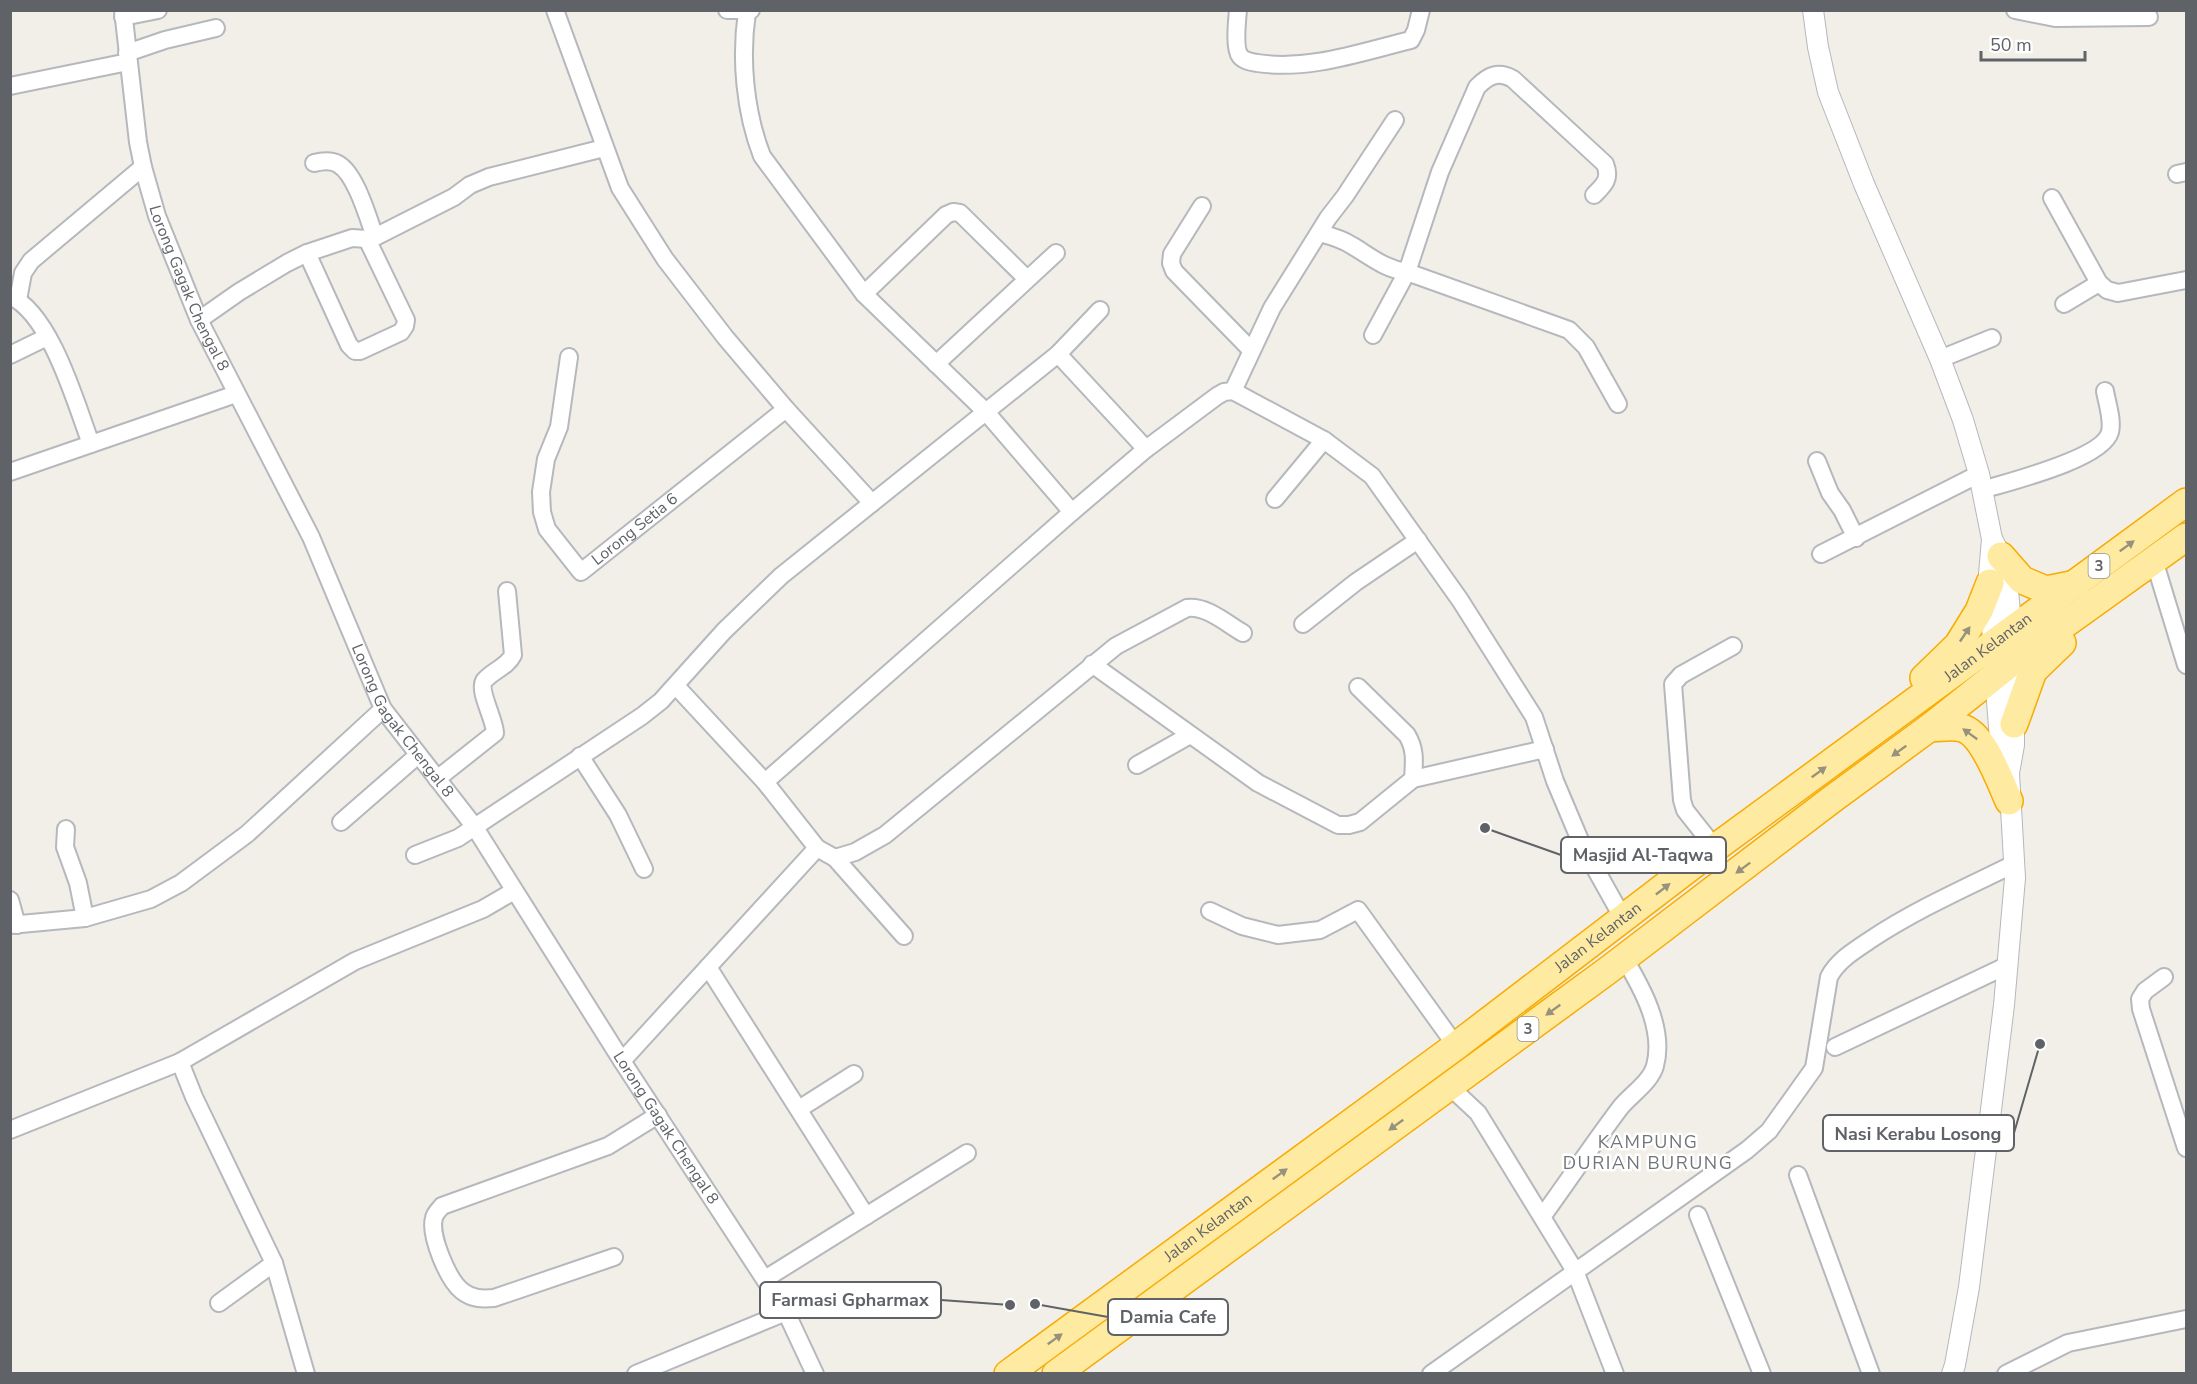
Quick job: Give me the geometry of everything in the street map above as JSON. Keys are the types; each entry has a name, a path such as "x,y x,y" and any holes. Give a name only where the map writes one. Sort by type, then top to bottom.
{"highway":[{"name":"Jalan Kelantan","path":"1056,1374 1616,965 1929,728 2076,584 2187,502"},
{"name":"Jalan Kelantan","path":"1008,1374 1456,1046 1624,920 1715,848 1850,749 2003,653 2120,585 2187,537"},
{"path":"1996,547 2022,580 2046,590 2076,584"},
{"path":"1850,749 1958,645 1979,611 1990,583"},
{"path":"2014,724 2033,672 2120,585"},
{"path":"1929,728 1958,727 1972,734 1981,743 2009,801"},
{"path":"1550,976 1559,984 1596,969 1616,965"}],"street":[{"path":"123,14 158,10"},
{"path":"555,10 620,188 665,259 725,337 786,409 872,503"},
{"path":"727,10 749,11 744,36 749,112 762,156 864,294 986,412 1072,512"},
{"path":"1238,10 1237,49 1240,57 1246,61 1284,65 1325,61 1411,40 1416,30 1420,10"},
{"path":"1814,10 1818,47 1828,92 1843,133 1941,359 1963,420 1981,482 1996,547 2006,572 2001,752 2009,773"},
{"path":"2015,10 2055,18 2149,17"},
{"name":"Lorong Gagak Chengal 8","path":"123,14 143,166 157,216 205,315 236,394 311,537 383,709 474,826 622,1061 786,1312 815,1374"},
{"path":"10,86 128,57 165,40 216,28"},
{"path":"1373,335 1407,272 1440,172 1473,97 1484,80 1494,74 1505,74 1513,79 1605,164 1607,178 1605,185 1594,195"},
{"path":"1233,391 1272,308 1328,218 1349,191 1395,120"},
{"path":"205,315 286,262 352,238 371,238 454,197 470,184 489,177 604,148"},
{"path":"307,253 349,345 355,351 360,351 401,332 406,320 371,238 362,202 347,172 333,162 314,163"},
{"path":"91,444 56,351 26,306 14,298 23,273 32,261 143,166"},
{"path":"2052,198 2099,284 2107,290 2118,293 2187,280"},
{"path":"1203,206 1172,254 1171,263 1174,271 1251,350"},
{"path":"864,294 946,215 953,212 960,213 1027,279"},
{"path":"1320,233 1351,244 1381,265 1407,272 1569,330 1586,347 1618,404"},
{"path":"936,364 1056,253"},
{"path":"2064,304 2099,284"},
{"path":"415,855 450,842 642,716 661,701 724,631 781,576 1058,354 1100,310"},
{"path":"10,355 47,337"},
{"path":"1941,359 1992,338"},
{"path":"1058,354 1146,449"},
{"name":"Lorong Setia 6","path":"569,357 559,427 546,459 541,492 542,512 547,529 581,572 786,409"},
{"path":"765,782 1146,449 1217,396 1233,391 1324,440 1372,476 1460,600 1534,717 1555,781 1582,845 1624,920"},
{"path":"1821,554 1981,482 2064,466 2104,442 2110,434 2105,391"},
{"path":"10,472 236,394"},
{"path":"1275,499 1324,440"},
{"path":"1817,461 1830,493 1842,510 1856,538"},
{"path":"1303,624 1356,582 1418,540"},
{"path":"1952,1374 1969,1287 2008,965 2014,864 2009,773 2014,724 1990,583 1996,547"},
{"path":"2154,560 2187,665"},
{"path":"436,779 495,733 482,688 485,680 513,655 507,591"},
{"path":"835,858 855,852 885,835 1116,646 1187,608 1202,608 1243,633"},
{"path":"1715,848 1685,810 1682,800 1673,684 1681,675 1733,646"},
{"path":"1092,664 1258,783 1338,825 1360,822 1413,779 1545,749"},
{"path":"676,686 765,782 817,848 835,858 904,936"},
{"path":"1358,687 1407,735 1412,743 1415,751 1413,779"},
{"path":"10,900 14,925 85,918 151,899 181,884 248,834 383,709"},
{"path":"1137,765 1190,735"},
{"path":"341,822 418,755"},
{"path":"580,756 618,815 644,869"},
{"path":"66,829 65,847 78,883 85,918"},
{"path":"622,1061 817,848"},
{"path":"1431,1374 1747,1150 1769,1131 1814,1068 1829,977 1834,967 1898,921 2014,864"},
{"path":"10,1130 180,1062 355,961 483,909 514,891"},
{"path":"1210,911 1242,926 1278,934 1320,930 1358,910 1456,1046"},
{"path":"1542,1217 1621,1107 1650,1076 1654,1068 1655,1022 1640,984 1616,965"},
{"path":"1835,1047 2008,965"},
{"path":"708,967 866,1216"},
{"path":"2164,977 2145,991 2140,999 2141,1009 2187,1148"},
{"path":"180,1062 194,1097 274,1263 306,1374"},
{"path":"799,1109 854,1074"},
{"path":"1449,1086 1478,1113 1575,1271 1615,1374"},
{"path":"614,1257 494,1299 478,1299 462,1291 446,1272 433,1228 434,1216 442,1206 608,1146 658,1115"},
{"path":"765,1279 967,1153"},
{"path":"1798,1174 1871,1374"},
{"path":"1698,1215 1762,1374"},
{"path":"219,1303 274,1263"},
{"path":"636,1374 655,1370 786,1312"},
{"path":"2006,1374 2068,1343 2187,1319"}],"place":[{"name":"Masjid Al-Taqwa","path":"1485,828"},
{"name":"Nasi Kerabu Losong","path":"2040,1044"},
{"name":"Damia Cafe","path":"1035,1304"},
{"name":"Farmasi Gpharmax","path":"1010,1305"}],"district":[{"name":"KAMPUNG DURIAN BURUNG","path":"1648,1152"}]}
